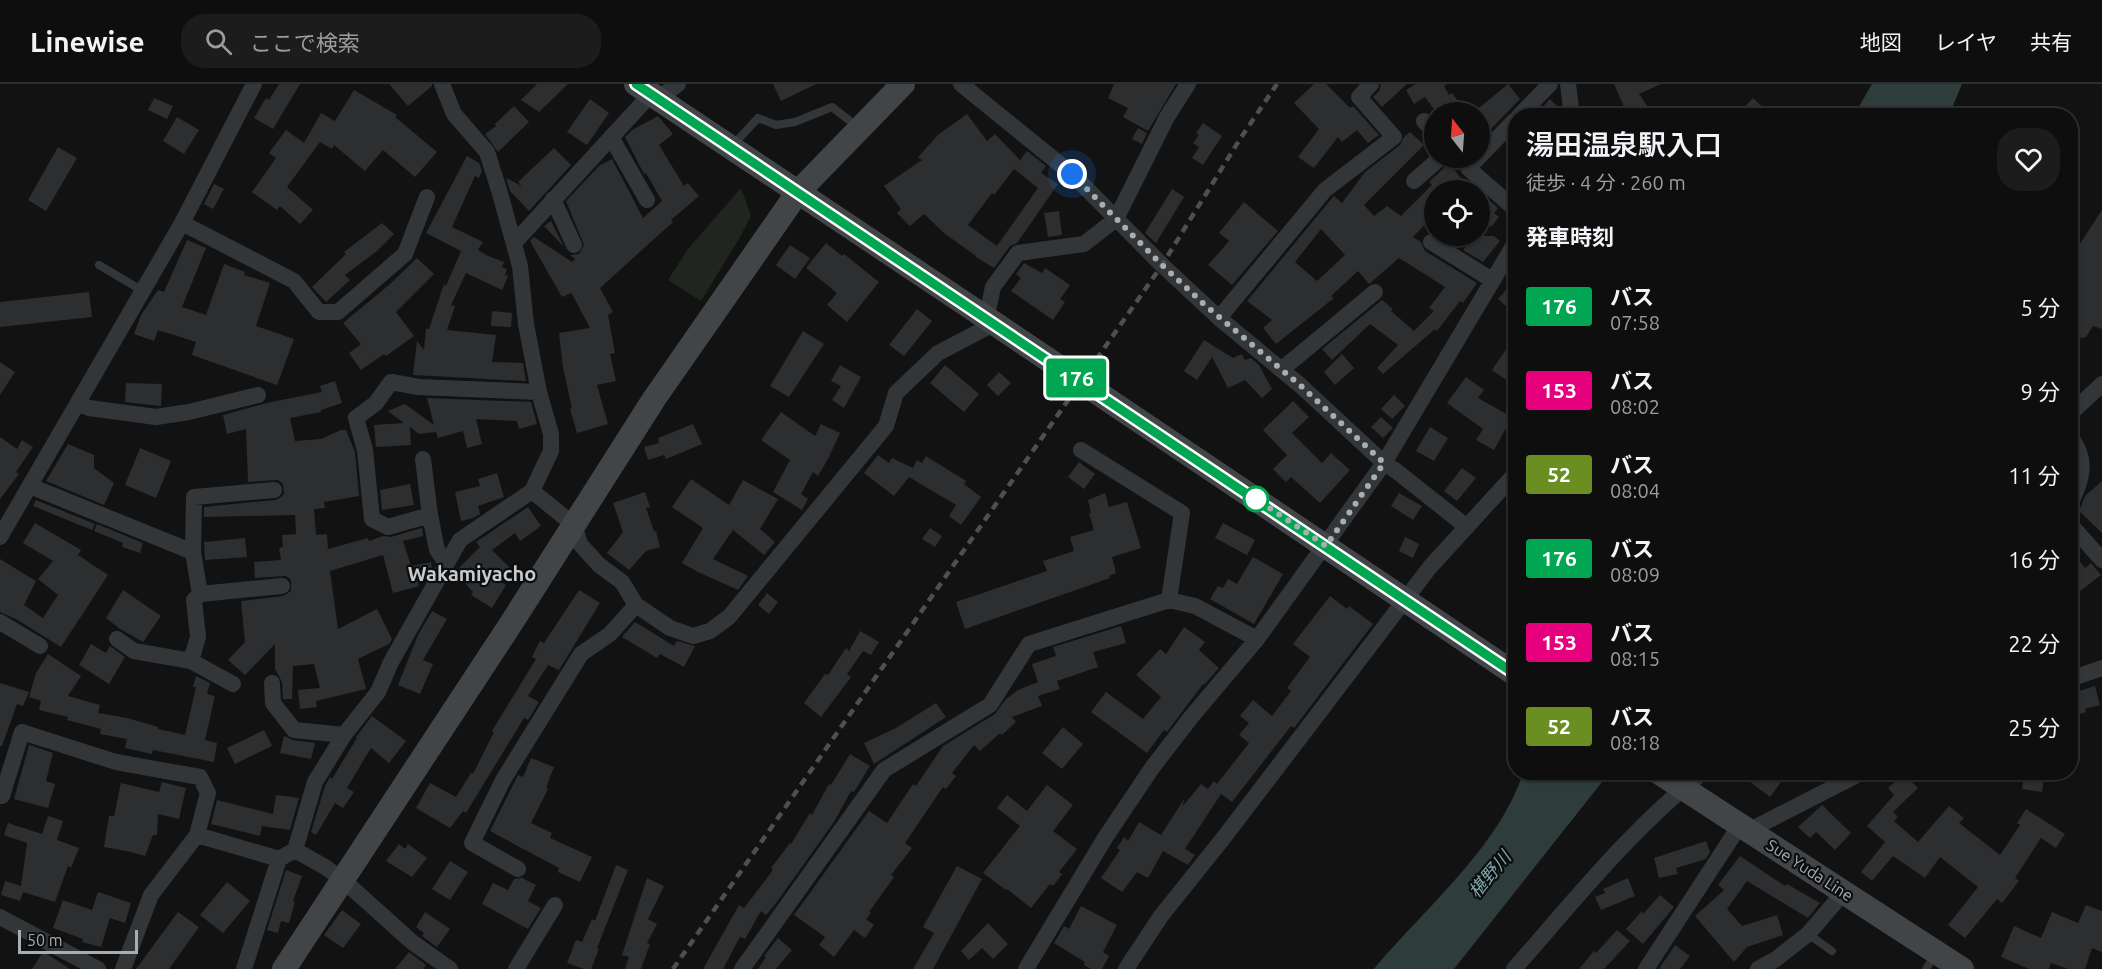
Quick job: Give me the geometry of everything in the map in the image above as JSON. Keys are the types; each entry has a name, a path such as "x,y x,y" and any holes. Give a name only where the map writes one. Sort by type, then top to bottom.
{"main road":[{"path":"284,969 654,399 798,192 903,84"},
{"path":"648,92 1508,669"},
{"name":"Sue Yuda Line","path":"1671,781 1844,892 1931,961 1962,969"}],"street":[{"path":"0,537 6,514 30,486 183,223 254,84"},
{"path":"244,969 279,859 295,850 315,782 344,735 378,692 392,662 460,540 532,491 551,451 551,434 539,392 526,324 519,266 487,152 454,114 442,84"},
{"path":"514,243 611,137 648,92 678,84"},
{"path":"961,84 1072,174 1220,318 1384,463 1467,527"},
{"path":"532,491 574,525 580,544 599,565 622,582 636,605 670,628 693,636 710,631 729,617 885,426 896,393 938,353 984,329 993,287 1018,253 1084,244 1116,219 1167,117 1188,84"},
{"path":"1220,318 1325,190 1394,137 1359,96 1371,84"},
{"path":"1527,108 1550,84"},
{"path":"1568,84 1571,108"},
{"path":"1490,143 1508,126"},
{"path":"611,137 647,200"},
{"path":"1414,181 1429,168"},
{"path":"1478,168 1508,201"},
{"path":"183,223 294,281 320,312 338,312 405,254 427,198"},
{"path":"553,199 574,246"},
{"path":"1437,246 1492,280"},
{"path":"1026,969 1105,838 1152,768 1192,716 1257,639 1384,463 1508,254"},
{"path":"1281,370 1375,292"},
{"path":"430,515 388,527 372,519 365,450 356,418 376,403 391,382 419,387 539,392"},
{"path":"2078,406 2102,384"},
{"path":"78,403 89,408 156,417 189,412 258,395"},
{"path":"1081,450 1182,513 1169,600"},
{"path":"2078,450 2084,470 2078,485"},
{"path":"423,459 437,550 446,563"},
{"path":"1126,969 1161,916 1413,604 1430,567 1508,482"},
{"path":"30,486 193,552"},
{"path":"200,594 193,552 194,497 274,490"},
{"path":"2078,533 2102,560"},
{"path":"191,661 198,636 194,600 200,594 282,586"},
{"path":"742,969 884,770 990,705 1029,644 1169,600 1195,606 1257,639"},
{"path":"518,869 472,843 503,780 581,654 610,634 636,605"},
{"path":"0,622 40,646"},
{"path":"117,639 134,651 191,661 233,684"},
{"path":"2078,676 2102,668"},
{"path":"272,683 273,703 294,730 344,735"},
{"path":"2,796 22,732 116,762 200,777 208,793 197,835 151,895 123,969"},
{"path":"1646,969 1745,827 1846,780"},
{"path":"1514,969 1659,808 1671,781"},
{"path":"197,835 279,859"},
{"path":"295,850 343,880 412,942 450,969"},
{"path":"1758,969 1808,934 1844,892"},
{"path":"516,969 555,905"},
{"path":"0,917 98,969"}],"lane":[{"path":"731,147 759,118 776,125 795,122 832,107 859,128"},
{"path":"99,265 144,291"},
{"path":"1808,934 1832,951"}],"shaded area":[{"path":"741,188 751,216 701,301 668,280 688,249"}],"water":[{"path":"1872,84 1962,84 1952,108 1858,108"},
{"name":"椹野川","path":"1520,780 1604,780 1454,969 1374,969 1478,852 1512,800"}],"building":[{"path":"279,84 300,84 273,129 254,118 266,98 269,100"},
{"path":"389,84 432,84 432,86 408,106"},
{"path":"537,84 568,84 539,112 521,100"},
{"path":"773,84 816,84 781,101"},
{"path":"1114,84 1176,84 1148,131 1123,117 1128,108 1108,98"},
{"path":"1314,84 1326,84 1350,108 1353,106 1379,135 1368,143 1357,130 1342,142 1338,137 1314,168 1298,157 1319,129 1294,103"},
{"path":"1381,84 1407,84 1382,107 1373,97 1379,91"},
{"path":"1416,84 1447,84 1444,86 1449,95 1452,93 1459,102 1429,102 1425,97 1414,104 1406,90"},
{"path":"1508,84 1520,99 1511,108 1508,108 1508,111 1490,130 1490,102 1486,102"},
{"path":"1614,84 1661,84 1639,94 1649,108 1624,108"},
{"path":"354,90 397,115 395,117 437,152 415,177 383,150 365,171 334,145 332,149 320,142 287,187 313,210 300,224 280,206 277,210 252,192 276,158 269,153 286,130 304,143 321,113 335,121"},
{"path":"154,98 173,106 167,119 148,110"},
{"path":"1753,98 1764,108 1744,108"},
{"path":"590,99 609,113 587,145 567,132"},
{"path":"1550,99 1559,108 1542,108"},
{"path":"514,106 529,122 498,152 485,134 496,126 495,124"},
{"path":"967,114 987,141 995,134 1020,160 1015,167 1027,151 1046,166 1041,173 1058,184 1017,243 1010,246 994,268 944,233 924,214 910,226 897,213 901,209 884,186 922,160 918,157 939,134","holes":["1014,169 1038,188 997,246 968,225"]},
{"path":"658,116 673,134 659,145 684,186 688,183 699,196 600,288 613,312 608,315 615,353 610,354 616,381 597,385 608,424 577,433 570,409 572,408 563,368 559,333 590,328 572,294 562,297 530,241 534,237 572,262 575,259 570,255 579,254 584,245 566,201 599,166 612,159 643,218 662,201 646,173 644,174 625,137 632,130"},
{"path":"177,117 199,130 184,154 163,141"},
{"path":"1203,123 1222,136 1203,165 1192,158 1199,147 1193,143 1199,135 1196,133"},
{"path":"1138,128 1147,133 1142,144 1132,139"},
{"path":"1410,132 1424,145 1364,205 1374,216 1387,206 1401,216 1424,193 1424,225 1413,237 1421,242 1425,251 1477,283 1463,303 1460,301 1437,331 1435,329 1383,374 1377,368 1398,345 1370,324 1332,360 1322,349 1382,300 1414,331 1434,311 1429,308 1445,287 1399,258 1369,284 1358,271 1331,296 1334,298 1276,344 1263,328 1272,320 1247,301 1332,198 1334,196 1342,203 1365,172 1400,145","holes":["1321,229 1345,255 1317,281 1295,262"]},
{"path":"58,147 77,158 46,211 28,200"},
{"path":"554,148 571,165 529,211 510,191 506,178 522,186 518,182"},
{"path":"467,156 479,163 482,171 479,178 475,176 452,227 483,242 478,250 504,262 502,267 507,269 505,275 508,276 502,290 466,273 451,305 455,306 447,330 496,335 492,362 523,363 526,381 413,375 417,341 424,350 426,329 429,329 444,284 446,286 461,251 426,233"},
{"path":"1444,168 1453,168 1464,180 1431,180"},
{"path":"214,184 224,189 213,209 204,204"},
{"path":"1172,189 1184,197 1156,243 1145,233"},
{"path":"1490,201 1498,208 1494,213 1499,217 1491,227"},
{"path":"1244,202 1278,231 1232,285 1208,265 1229,241 1219,233"},
{"path":"2102,210 2102,329 2093,326 2086,337 2078,338 2078,247"},
{"path":"1059,211 1062,235 1048,237 1044,213"},
{"path":"551,221 564,247 544,226"},
{"path":"382,223 394,234 377,251 345,275 350,280 326,302 312,287 346,254 344,252"},
{"path":"1490,236 1500,241 1483,262 1463,250 1466,246 1490,246"},
{"path":"187,240 206,248 182,307 206,315 224,264 245,272 244,275 270,283 256,326 294,339 277,385 192,355 196,342 158,330 154,341 134,334 141,315 158,290 164,292"},
{"path":"826,243 842,256 844,254 879,282 847,322 827,305 837,293 806,268"},
{"path":"790,245 810,258 795,279 776,265"},
{"path":"417,258 434,274 396,312 414,336 361,370 349,353 361,344 343,323 389,285"},
{"path":"1024,263 1042,273 1045,268 1070,285 1060,299 1065,302 1053,320 1011,291 1021,278 1016,274"},
{"path":"1508,288 1508,308 1498,299"},
{"path":"89,292 92,317 0,327 0,302"},
{"path":"917,309 932,321 904,356 889,345"},
{"path":"492,311 512,313 511,327 491,326"},
{"path":"803,331 824,344 789,397 770,386"},
{"path":"1204,340 1233,358 1242,354 1245,360 1251,358 1259,365 1272,389 1262,398 1245,380 1228,388 1212,357 1197,380 1184,371"},
{"path":"1508,346 1508,381 1492,370"},
{"path":"1342,354 1354,368 1335,385 1324,372"},
{"path":"0,362 15,372 0,395"},
{"path":"840,365 861,377 844,408 832,400 841,386 831,381"},
{"path":"945,365 979,394 964,412 930,383"},
{"path":"999,372 1011,383 998,396 987,385"},
{"path":"1466,377 1484,390 1478,398 1508,415 1508,424 1494,450 1476,440 1483,429 1447,403"},
{"path":"335,381 342,403 321,410 321,412 290,418 295,441 321,439 346,430 355,452 359,496 324,502 325,508 314,509 316,535 327,534 328,549 368,538 369,541 383,536 391,537 422,528 423,536 403,541 411,566 431,562 432,567 428,576 417,578 419,586 393,593 383,555 330,571 338,629 377,609 392,639 389,644 358,659 366,689 316,701 317,707 300,709 298,690 320,688 314,664 293,666 292,699 283,699 282,682 275,669 275,644 245,675 228,660 245,642 241,601 283,596 291,591 291,580 286,576 255,578 254,562 281,560 279,548 283,547 282,535 296,534 295,515 204,517 204,507 275,500 284,494 283,484 278,480 248,482 246,429 227,434 223,415 271,402 322,392 320,386"},
{"path":"126,383 162,384 161,406 125,402"},
{"path":"1394,395 1405,406 1392,419 1381,409"},
{"path":"427,398 531,402 537,424 519,429 517,421 476,419 482,444 467,448 463,431 438,438 436,432 419,434 410,427 411,445 376,447 374,425 404,423 388,411 405,404 434,425"},
{"path":"1293,401 1309,417 1292,433 1322,463 1331,453 1350,470 1320,503 1291,477 1286,482 1273,469 1287,455 1263,430"},
{"path":"781,412 815,436 821,424 840,433 818,476 813,472 801,494 808,499 802,510 773,492 790,460 761,440"},
{"path":"1381,417 1393,428 1383,438 1371,427"},
{"path":"693,424 702,444 666,459 664,455 648,460 644,447 659,443 658,438"},
{"path":"1430,427 1448,438 1434,461 1416,451"},
{"path":"0,437 17,449 22,440 33,447 16,472 19,474 0,499"},
{"path":"68,444 94,455 94,468 114,483 104,505 46,481"},
{"path":"140,448 171,461 156,498 125,485"},
{"path":"878,455 889,463 892,458 913,468 917,460 922,463 926,456 966,481 964,484 981,497 961,525 949,516 956,505 909,477 894,496 864,473"},
{"path":"1079,462 1095,474 1084,489 1068,477"},
{"path":"1462,468 1476,478 1457,501 1444,491"},
{"path":"497,473 504,497 478,506 480,514 461,521 455,492 480,486 478,479"},
{"path":"691,479 729,505 743,480 778,499 760,529 775,542 764,555 733,530 713,559 748,576 738,590 682,563 703,528 672,507"},
{"path":"2102,481 2102,533 2079,511 2085,496"},
{"path":"410,484 414,505 382,510 380,490"},
{"path":"645,492 650,507 646,508 660,547 646,551 629,570 607,553 623,532 613,503"},
{"path":"1105,493 1109,507 1127,502 1141,548 1112,557 1116,573 1109,576 1110,578 965,629 956,602 1047,571 1043,561 1074,551 1070,537 1094,530 1088,500"},
{"path":"1399,493 1422,506 1413,520 1391,506"},
{"path":"36,500 95,524 92,530 33,506"},
{"path":"528,507 541,526 520,541 515,533 492,550 512,570 501,582 506,585 492,608 471,595 473,592 455,572 480,547 476,542"},
{"path":"35,523 81,550 78,555 108,575 61,647 16,619 0,612 0,559 36,581 24,605 43,618 58,595 38,579 53,561 23,543"},
{"path":"1223,523 1255,540 1247,555 1215,538"},
{"path":"97,524 143,543 140,553 122,547 123,543 94,531"},
{"path":"930,528 942,536 935,547 922,539"},
{"path":"1405,537 1419,544 1413,558 1399,551"},
{"path":"245,538 247,557 205,560 204,542"},
{"path":"1253,557 1283,574 1254,624 1210,599 1218,586 1223,588 1228,579 1237,584"},
{"path":"2078,559 2085,568 2091,563 2101,575 2078,593"},
{"path":"123,590 161,616 143,642 106,618"},
{"path":"579,590 600,603 559,670 548,665 528,696 539,702 528,720 524,718 466,813 463,811 450,828 416,808 430,783 456,797 471,773 473,774 494,732 492,731 536,659 532,657 540,641 544,643"},
{"path":"767,593 778,602 769,614 758,605"},
{"path":"1330,596 1347,609 1349,606 1373,624 1294,728 1291,726 1232,802 1221,794 1185,849 1195,855 1188,865 1163,851 1148,878 1137,872 1122,892 1101,878 1120,850 1117,848 1124,837 1128,841 1139,822 1161,835 1184,799 1183,806 1201,784 1208,789 1214,781 1217,784 1249,743 1239,735 1249,723 1240,716 1253,700 1272,716 1291,691 1287,688 1310,657 1293,644"},
{"path":"432,611 447,619 423,660 433,664 420,694 398,685 418,635"},
{"path":"635,622 674,646 677,641 695,646 684,667 660,654 657,658 622,637"},
{"path":"1121,626 1126,643 1093,652 1098,667 1057,681 1060,689 1038,696 1042,706 1012,717 1016,722 980,751 974,745 952,773 956,776 946,789 943,787 905,843 912,848 891,875 894,877 869,912 871,913 866,919 874,925 865,938 854,930 834,957 819,945 825,937 794,915 869,811 887,823 913,784 916,786 943,746 995,714 1005,700 1018,690 1038,682 1032,664 1056,656 1053,647"},
{"path":"1184,627 1205,642 1199,650 1219,668 1203,684 1167,732 1164,730 1147,753 1091,712 1106,692 1143,719 1161,697 1136,675 1160,649 1166,654"},
{"path":"860,631 879,642 871,655 863,651 847,674 851,677 821,717 804,703 825,674 828,675 846,648 849,651"},
{"path":"91,644 106,653 110,646 125,657 109,684 79,665"},
{"path":"48,654 81,676 68,696 100,705 98,713 127,718 158,727 158,729 185,735 196,687 193,687 196,676 210,683 207,694 215,696 205,740 217,743 214,762 153,750 152,754 125,748 127,739 100,734 101,729 67,720 68,717 39,710 41,701 29,697 36,673"},
{"path":"0,683 29,692 23,706 17,704 2,746 0,746"},
{"path":"2095,686 2100,705 2085,709 2086,712 2078,714 2078,691"},
{"path":"936,703 946,717 874,764 864,743 896,728"},
{"path":"372,716 406,741 389,763 371,748 347,788 354,792 343,808 335,803 316,835 311,832 325,786 330,777 332,779 356,737"},
{"path":"1063,727 1083,744 1062,769 1042,753"},
{"path":"264,730 272,746 235,764 227,748"},
{"path":"284,736 293,740 315,743 311,759 280,753"},
{"path":"29,745 53,753 46,781 55,784 48,808 14,799"},
{"path":"850,754 870,766 854,792 851,791 834,822 776,903 766,915 761,911 745,939 740,937 723,969 703,969 739,905 744,908 773,870 771,868 791,844 810,813 812,815 829,784 831,785"},
{"path":"531,758 554,767 546,788 548,789 531,823 552,833 550,838 592,857 580,882 558,872 559,868 490,831 518,775 523,777"},
{"path":"1748,780 1783,780 1770,797"},
{"path":"1897,780 1910,780 1918,788 1893,812 1898,817 1894,821 1918,842 1949,806 1964,818 1959,823 2000,855 2020,825 2017,823 2026,809 2065,834 2056,848 2041,838 2015,878 2019,881 2002,903 1997,899 1965,938 1948,925 1978,887 1940,857 1925,878 1893,856 1872,881 1861,872 1885,842 1867,826 1894,795 1888,788"},
{"path":"2023,780 2044,780 2042,792 2022,789"},
{"path":"162,782 186,788 179,819 158,814 157,835 153,835 145,856 104,847 109,816 114,816 121,783 159,792"},
{"path":"1047,785 1073,805 1053,831 1077,849 1059,872 1062,874 1053,886 1050,884 1031,908 983,873 1020,826 997,808 1007,795 1027,811"},
{"path":"276,795 299,798 290,830 262,826 260,836 211,824 217,800 273,814"},
{"path":"1822,805 1851,833 1835,850 1816,832 1810,838 1798,827"},
{"path":"48,816 63,821 57,840 79,848 71,868 68,866 55,902 23,892 20,901 1,895 5,881 21,886 27,843 4,835 8,823 42,834"},
{"path":"1706,841 1710,852 1706,859 1676,868 1678,874 1659,878 1654,858"},
{"path":"399,844 405,849 408,844 427,858 412,877 386,861"},
{"path":"1740,856 1785,886 1787,884 1820,903 1808,918 1747,881 1727,909 1742,926 1777,915 1783,935 1747,947 1734,962 1695,916 1724,890 1718,885"},
{"path":"450,861 468,872 450,900 432,889"},
{"path":"616,865 628,870 591,969 567,963 576,940 582,942 592,919 595,921"},
{"path":"957,866 982,879 933,969 913,969 934,933 923,927"},
{"path":"286,870 302,876 293,901 295,902 289,923 281,921 278,933 267,930"},
{"path":"522,878 536,885 528,901 541,908 528,929 482,904 493,883 508,890 514,879"},
{"path":"647,878 664,886 648,919 657,924 647,943 650,944 641,969 625,969 629,957 622,955"},
{"path":"1628,878 1635,896 1601,910 1595,897 1605,893 1603,889"},
{"path":"227,882 250,901 223,933 200,915"},
{"path":"98,892 131,903 125,923 110,918 101,947 82,942 83,939 53,928 63,900 92,910"},
{"path":"1660,895 1674,907 1643,944 1626,929"},
{"path":"2086,905 2102,911 2102,952 2092,948 2085,969 2068,969 2051,963 2049,969 2029,969 2001,957 2014,926 2041,938 2052,912 2078,923"},
{"path":"1081,906 1117,925 1103,952 1109,956 1102,969 1091,969 1084,965 1085,962 1054,943 1064,926 1069,929"},
{"path":"342,910 361,924 343,948 324,935"},
{"path":"178,912 199,927 169,969 136,969"},
{"path":"425,912 450,929 437,947 422,936 424,933 416,927"},
{"path":"988,923 1008,944 993,959 982,948 969,960 961,951"},
{"path":"1617,930 1630,941 1604,969 1579,969 1594,951 1596,953"},
{"path":"778,938 792,950 776,969 758,969 766,957 764,956"},
{"path":"1675,945 1690,956 1680,969 1659,969"},
{"path":"43,952 47,954 70,969 32,969"},
{"path":"409,952 426,965 423,969 395,969"}],"railway":[{"path":"673,969 1162,265 1277,84"}],"bus line":[{"name":"176","path":"636,84 1508,669"}],"district":[{"name":"Wakamiyacho","path":"472,573"}],"route":[{"path":"1072,174 1205,305 1301,386 1384,463 1326,546 1252,496 1256,499"}]}
